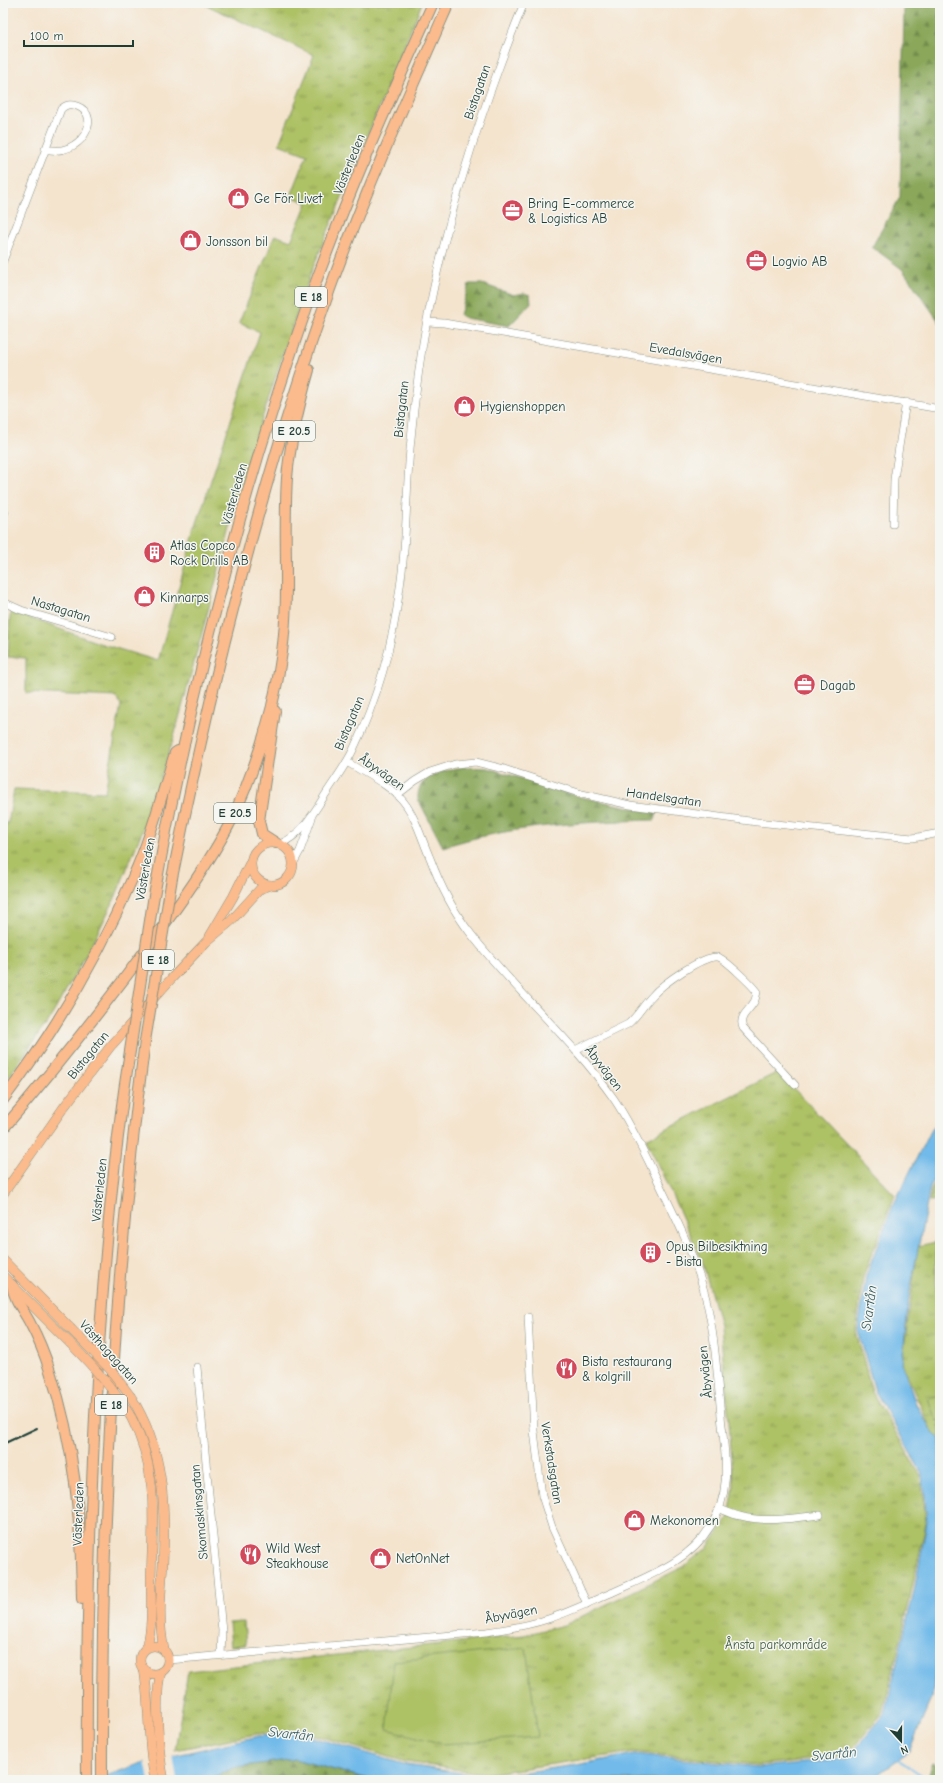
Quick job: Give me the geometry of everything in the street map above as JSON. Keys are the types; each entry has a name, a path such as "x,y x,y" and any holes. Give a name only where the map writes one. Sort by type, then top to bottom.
{"highway":[{"name":"Västerleden","path":"86,1777 87,1622 96,1382 110,1212 128,1064 152,901 183,748 208,638 242,510 294,344 328,250 391,97 433,3"},
{"name":"E 18","path":"102,1775 103,1589 114,1356 126,1195 145,1041 172,878 208,704 237,588 274,459 333,280 379,165 449,3"},
{"name":"E 20.5","path":"278,844 262,834 259,821 275,714 282,648 286,594 287,479 297,417 311,362 313,338"},
{"name":"E 20.5","path":"3,1129 69,1050 127,976 180,903 218,843 233,816 254,763 268,715 280,665"},
{"path":"3,1100 67,1006 115,917 134,876 175,753 183,748"},
{"name":"E 18","path":"12,1285 14,1295 31,1325 46,1360 66,1427 78,1504 82,1612 87,1622"}],"main road":[{"path":"278,844 265,844 255,852 252,860 252,870 256,878 264,884 279,884 288,878 292,871 293,864"},
{"name":"E 20.5","path":"278,844 288,851 293,864"},
{"name":"Bistagatan","path":"206,942 233,897 252,860"},
{"name":"Bistagatan","path":"3,1194 69,1101 105,1054 171,979 206,942 231,921 260,889 271,885"},
{"name":"Västhagagatan","path":"4,1261 109,1368 131,1397 151,1435 162,1481 164,1547 161,1626 164,1649"},
{"name":"Västhagagatan","path":"3,1276 70,1342 108,1384 131,1417 142,1440 149,1466 153,1519 150,1623 147,1648"},
{"path":"154,1780 148,1728 148,1698 144,1669 140,1662 140,1658 143,1651 147,1648 155,1646 164,1649 169,1660 167,1667 160,1676 158,1716 160,1752 164,1780"},
{"path":"144,1669 152,1674 160,1676"}],"street":[{"name":"Bistagatan","path":"278,844 293,838 313,815 347,762 360,735 376,693 395,619 402,570 410,447 415,401 427,322 440,262 459,190 489,97 524,3"},
{"path":"3,261 45,149 61,109 65,105 71,104 84,109 88,114 89,120 82,140 71,148 58,151 45,149"},
{"name":"Evedalsvägen","path":"427,322 444,323 940,409"},
{"path":"893,524 894,479 906,402"},
{"name":"Nastagatan","path":"3,602 21,610 112,638"},
{"name":"Åbyvägen","path":"169,1660 508,1629 548,1619 587,1604 677,1560 703,1537 710,1528 720,1509 726,1488 726,1467 714,1341 700,1278 686,1241 634,1133 614,1100 575,1050 472,936 452,906 431,862 411,813 397,795 347,762"},
{"name":"Handelsgatan","path":"397,795 414,781 430,772 455,764 476,762 504,769 582,794 630,805 758,822 912,838 940,833"},
{"name":"Bistagatan","path":"293,864 302,846 313,815"},
{"path":"575,1050 628,1024 635,1018 652,996 677,975 712,957 720,958 752,984 757,992 755,1001 742,1020 743,1028 794,1085"},
{"name":"Verkstadsgatan","path":"528,1317 534,1431 542,1496 552,1527 587,1604"},
{"name":"Skomaskinsgatan","path":"197,1367 222,1631 221,1655"},
{"path":"720,1509 753,1519 789,1518 820,1514"}],"green space":[{"path":"202,3 422,3 312,270 278,369 246,469 174,737 149,814 115,898 89,950 52,1015 3,1085 3,824 8,823 14,789 105,792 121,705 116,697 26,693 26,658 8,657 10,617 12,612 99,643 158,661 196,526 260,332 239,323 275,235 291,241 307,203 291,196 307,155 279,144 314,55"},
{"path":"906,3 940,3 940,323 902,269 872,247 900,197 904,10"},
{"path":"469,284 482,284 514,295 524,293 530,295 531,303 509,326 465,318 460,315"},
{"path":"464,767 488,768 581,797 657,813 655,820 601,822 521,829 443,847 418,799 419,791 422,784 433,775"},
{"name":"Ånsta parkområde","path":"778,1072 895,1195 863,1277 856,1331 872,1392 921,1476 926,1523 883,1713 846,1756 758,1765 633,1752 487,1774 406,1762 299,1730 256,1734 175,1750 188,1671 524,1635 564,1625 683,1567 707,1548 729,1517 734,1486 720,1326 702,1260 646,1139"},
{"path":"940,1173 940,1200 929,1201 932,1188"},
{"path":"936,1242 936,1305 940,1305 940,1450 902,1364 918,1246"},
{"path":"940,1395 940,1420 937,1421 928,1398"},
{"path":"244,1622 246,1645 231,1646 229,1623"},
{"path":"526,1648 538,1737 443,1744 387,1729 394,1661"},
{"path":"295,1759 369,1780 207,1780 236,1767"},
{"path":"933,1763 940,1766 940,1780 927,1780"}],"water":[{"name":"Svartån","path":"940,1121 940,1167 930,1187 909,1296 902,1364 916,1404 933,1433 940,1439 940,1633 932,1698 909,1751 872,1779 866,1780 372,1780 295,1759 236,1767 207,1780 95,1780 142,1763 259,1736 299,1733 407,1765 488,1777 576,1765 634,1754 758,1767 847,1759 885,1714 914,1591 927,1522 923,1475 875,1391 858,1330 866,1276 893,1206 930,1131"}],"pier":[{"path":"173,1755 177,1780 149,1780 145,1760"}],"waterway":[{"path":"896,1758 929,1780"}],"railway":[{"path":"3,1444 37,1428"}],"place":[{"name":"Ge För Livet","path":"239,198"},
{"name":"Bring E-commerce & Logistics AB","path":"512,210"},
{"name":"Jonsson bil","path":"190,241"},
{"name":"Logvio AB","path":"757,261"},
{"name":"Hygienshoppen","path":"465,406"},
{"name":"Atlas Copco Rock Drills AB","path":"154,552"},
{"name":"Kinnarps","path":"144,597"},
{"name":"Dagab","path":"804,685"},
{"name":"Opus Bilbesiktning - Bista","path":"651,1253"},
{"name":"Bista restaurang & kolgrill","path":"567,1368"},
{"name":"Mekonomen","path":"635,1520"},
{"name":"Wild West Steakhouse","path":"250,1555"},
{"name":"NetOnNet","path":"380,1558"}]}
